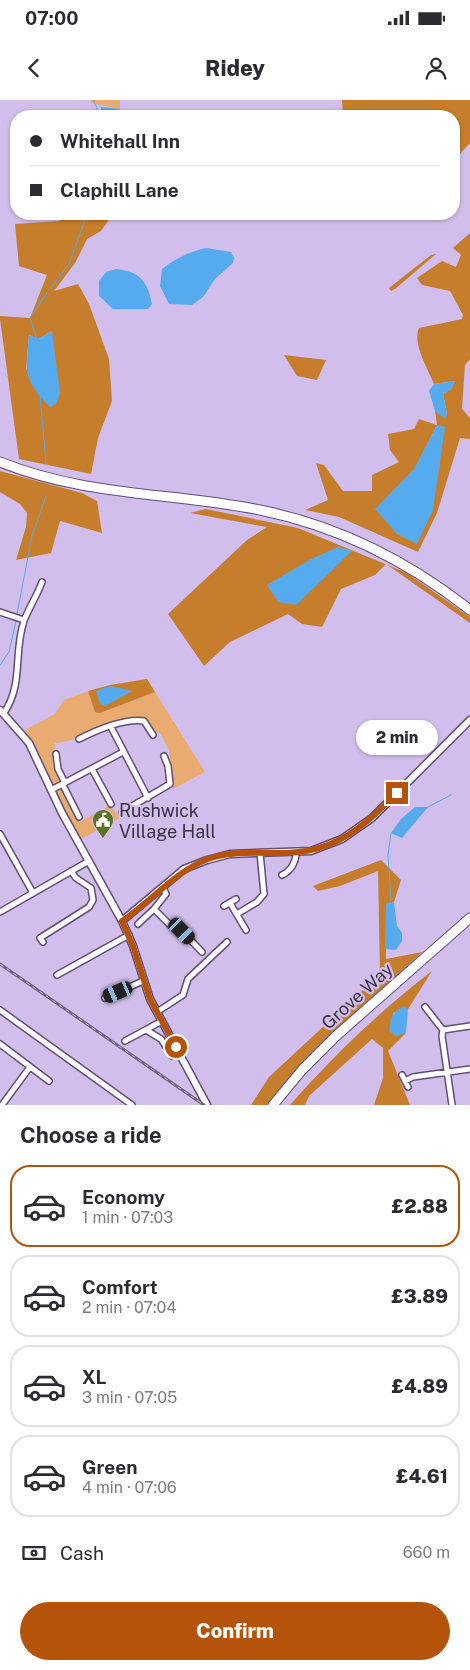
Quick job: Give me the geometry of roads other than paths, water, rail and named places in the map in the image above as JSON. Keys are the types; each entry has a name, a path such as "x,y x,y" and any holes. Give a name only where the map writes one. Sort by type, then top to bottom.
{"highway":[{"path":"0,462 50,480 83,488 261,510 321,526 362,542 412,568 470,610"},
{"name":"Grove Way","path":"273,1105 302,1070 336,1036 470,918"}],"street":[{"path":"42,582 24,620 20,637 16,688 11,702 2,712 29,743 51,790 122,921 129,935 143,981 157,1012 206,1105"},
{"path":"0,612 24,620"},
{"path":"122,921 184,869 207,860 230,854 296,853 326,847 355,832 372,818 470,720"},
{"path":"79,739 122,723 144,721 153,735"},
{"path":"111,727 148,798"},
{"path":"51,790 123,752"},
{"path":"56,754 58,770 79,817"},
{"path":"122,812 170,784 168,766 164,756"},
{"path":"92,769 111,804"},
{"path":"0,834 33,893"},
{"path":"237,914 252,906 264,894 260,853"},
{"path":"282,875 290,870 296,858 296,853"},
{"path":"0,912 89,861"},
{"path":"43,942 40,938 89,907 93,900 91,888 76,878 71,871"},
{"path":"138,924 154,910 166,894 163,887"},
{"path":"236,899 227,905 237,914 246,930"},
{"path":"154,910 171,926 182,931 202,952"},
{"path":"57,975 129,935"},
{"path":"157,1012 183,995 188,979 228,942"},
{"path":"105,998 143,981"},
{"path":"422,1016 427,1009 443,1030 442,1036 452,1105"},
{"path":"0,1010 132,1105"},
{"path":"125,1041 162,1021"},
{"path":"443,1030 470,1026"},
{"path":"146,1030 161,1039 172,1056"},
{"path":"0,1044 49,1081"},
{"path":"2,1105 30,1067"},
{"path":"402,1075 406,1084 413,1078 470,1069"}],"water":[{"path":"101,107 120,109 120,110 101,110"},
{"path":"206,248 231,252 234,258 233,263 215,279 203,297 192,305 169,304 160,286 162,269 183,256"},
{"path":"116,269 131,272 145,283 152,304 148,309 113,309 99,296 99,281 106,272"},
{"path":"52,331 60,393 56,404 50,407 34,389 30,381 27,358 29,335 38,339"},
{"path":"455,381 451,389 443,394 447,414 445,419 435,411 429,391 434,384"},
{"path":"437,425 445,427 433,510 417,544 397,534 375,509 414,469"},
{"path":"338,547 352,551 296,605 278,602 267,585 311,559"},
{"path":"110,686 132,691 105,706 100,704 96,691"},
{"path":"415,807 428,807 402,838 391,833 401,819"},
{"path":"394,902 397,926 402,933 402,941 396,950 385,949 386,905"},
{"path":"404,1007 408,1009 406,1033 396,1036 389,1031 391,1019 396,1011"}],"waterway":[{"path":"93,100 97,110"},
{"path":"49,290 69,264 85,220"},
{"path":"37,339 30,318 47,293"},
{"path":"40,395 46,463"},
{"path":"17,614 32,536 46,496"},
{"path":"0,665 9,652 16,621"},
{"path":"428,807 451,795"},
{"path":"386,905 391,901 388,855 391,833"}],"railway":[{"path":"0,964 204,1105"}],"place":[{"name":"Rushwick Village Hall","path":"103,839"}]}
